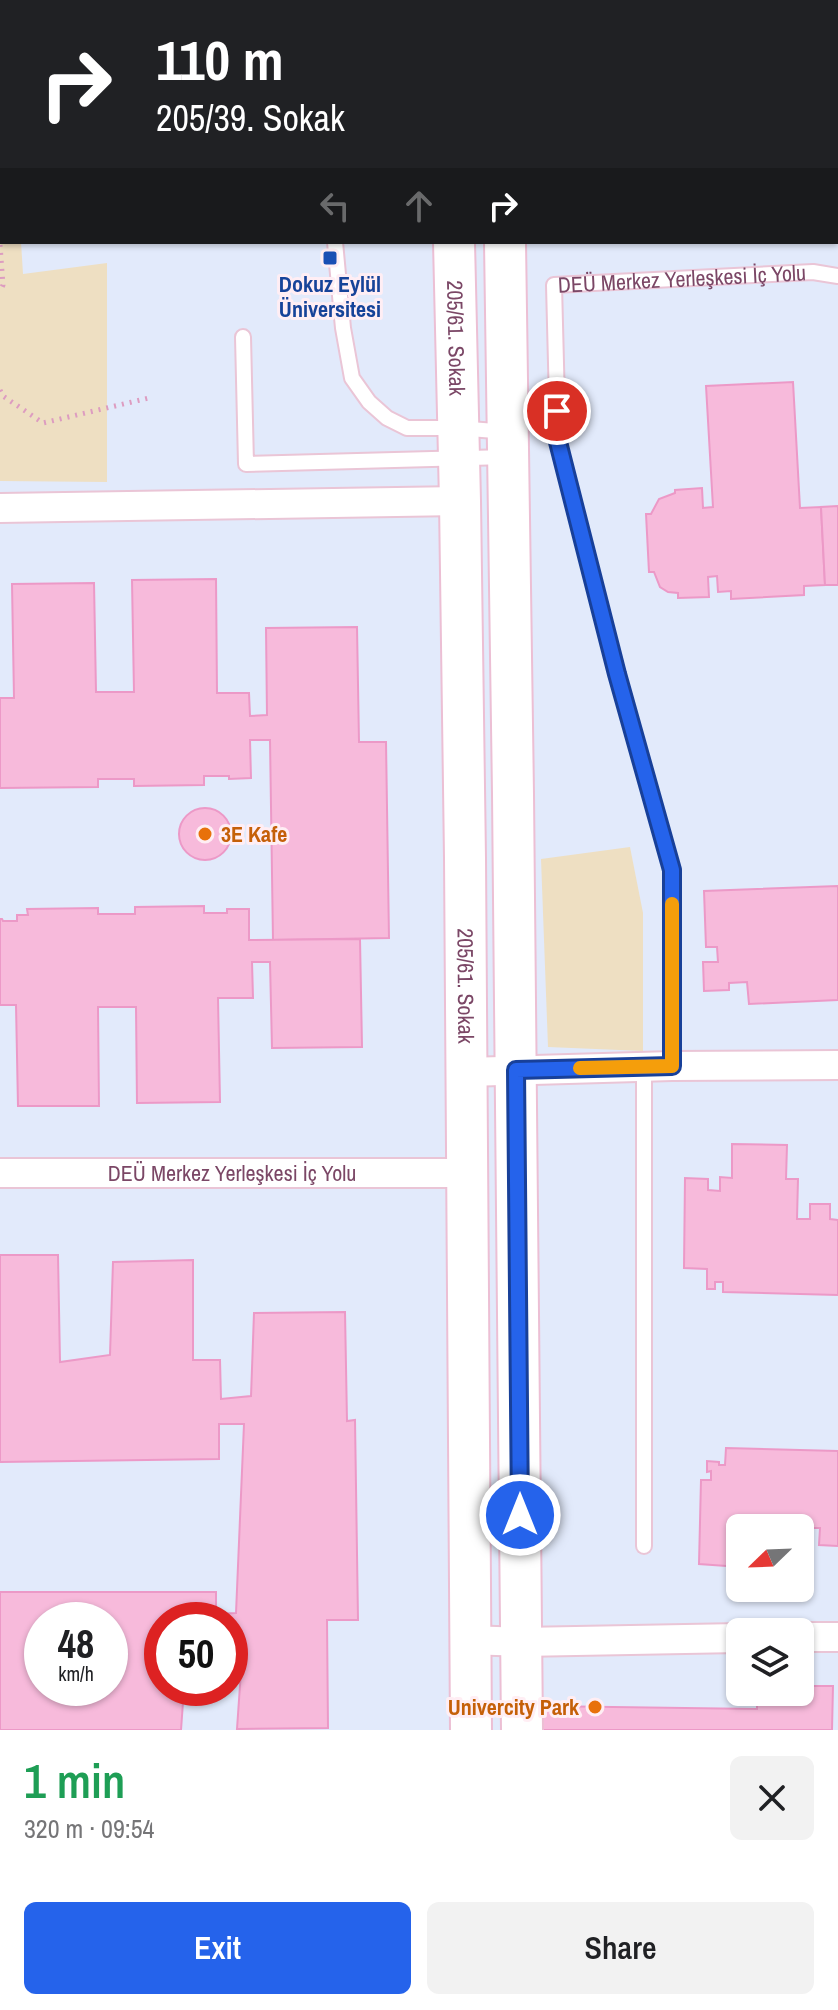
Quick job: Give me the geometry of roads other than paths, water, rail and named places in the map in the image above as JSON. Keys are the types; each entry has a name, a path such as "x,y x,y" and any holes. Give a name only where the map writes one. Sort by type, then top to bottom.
{"main road":[{"name":"205/61. Sokak","path":"454,244 467,1072 471,1730"},
{"path":"505,244 522,1730"}],"street":[{"path":"0,508 460,501"},
{"path":"467,1072 838,1065"},
{"name":"DEÜ Merkez Yerleşkesi İç Yolu","path":"0,1173 466,1173"},
{"path":"814,1637 838,1637"},
{"path":"469,1640 726,1638"}],"lane":[{"path":"335,244 343,328 352,378 369,402 387,418 407,428 458,443 508,444"},
{"name":"DEÜ Merkez Yerleşkesi İç Yolu","path":"658,1067 672,870 617,674 558,442 554,285 813,272 838,276"},
{"path":"243,337 246,464 458,443 508,444"},
{"path":"644,1546 658,1067"}],"place":[{"name":"Dokuz Eylül Üniversitesi","path":"330,258"},
{"name":"3E Kafe","path":"205,834"},
{"name":"Univercity Park","path":"595,1707"}]}
